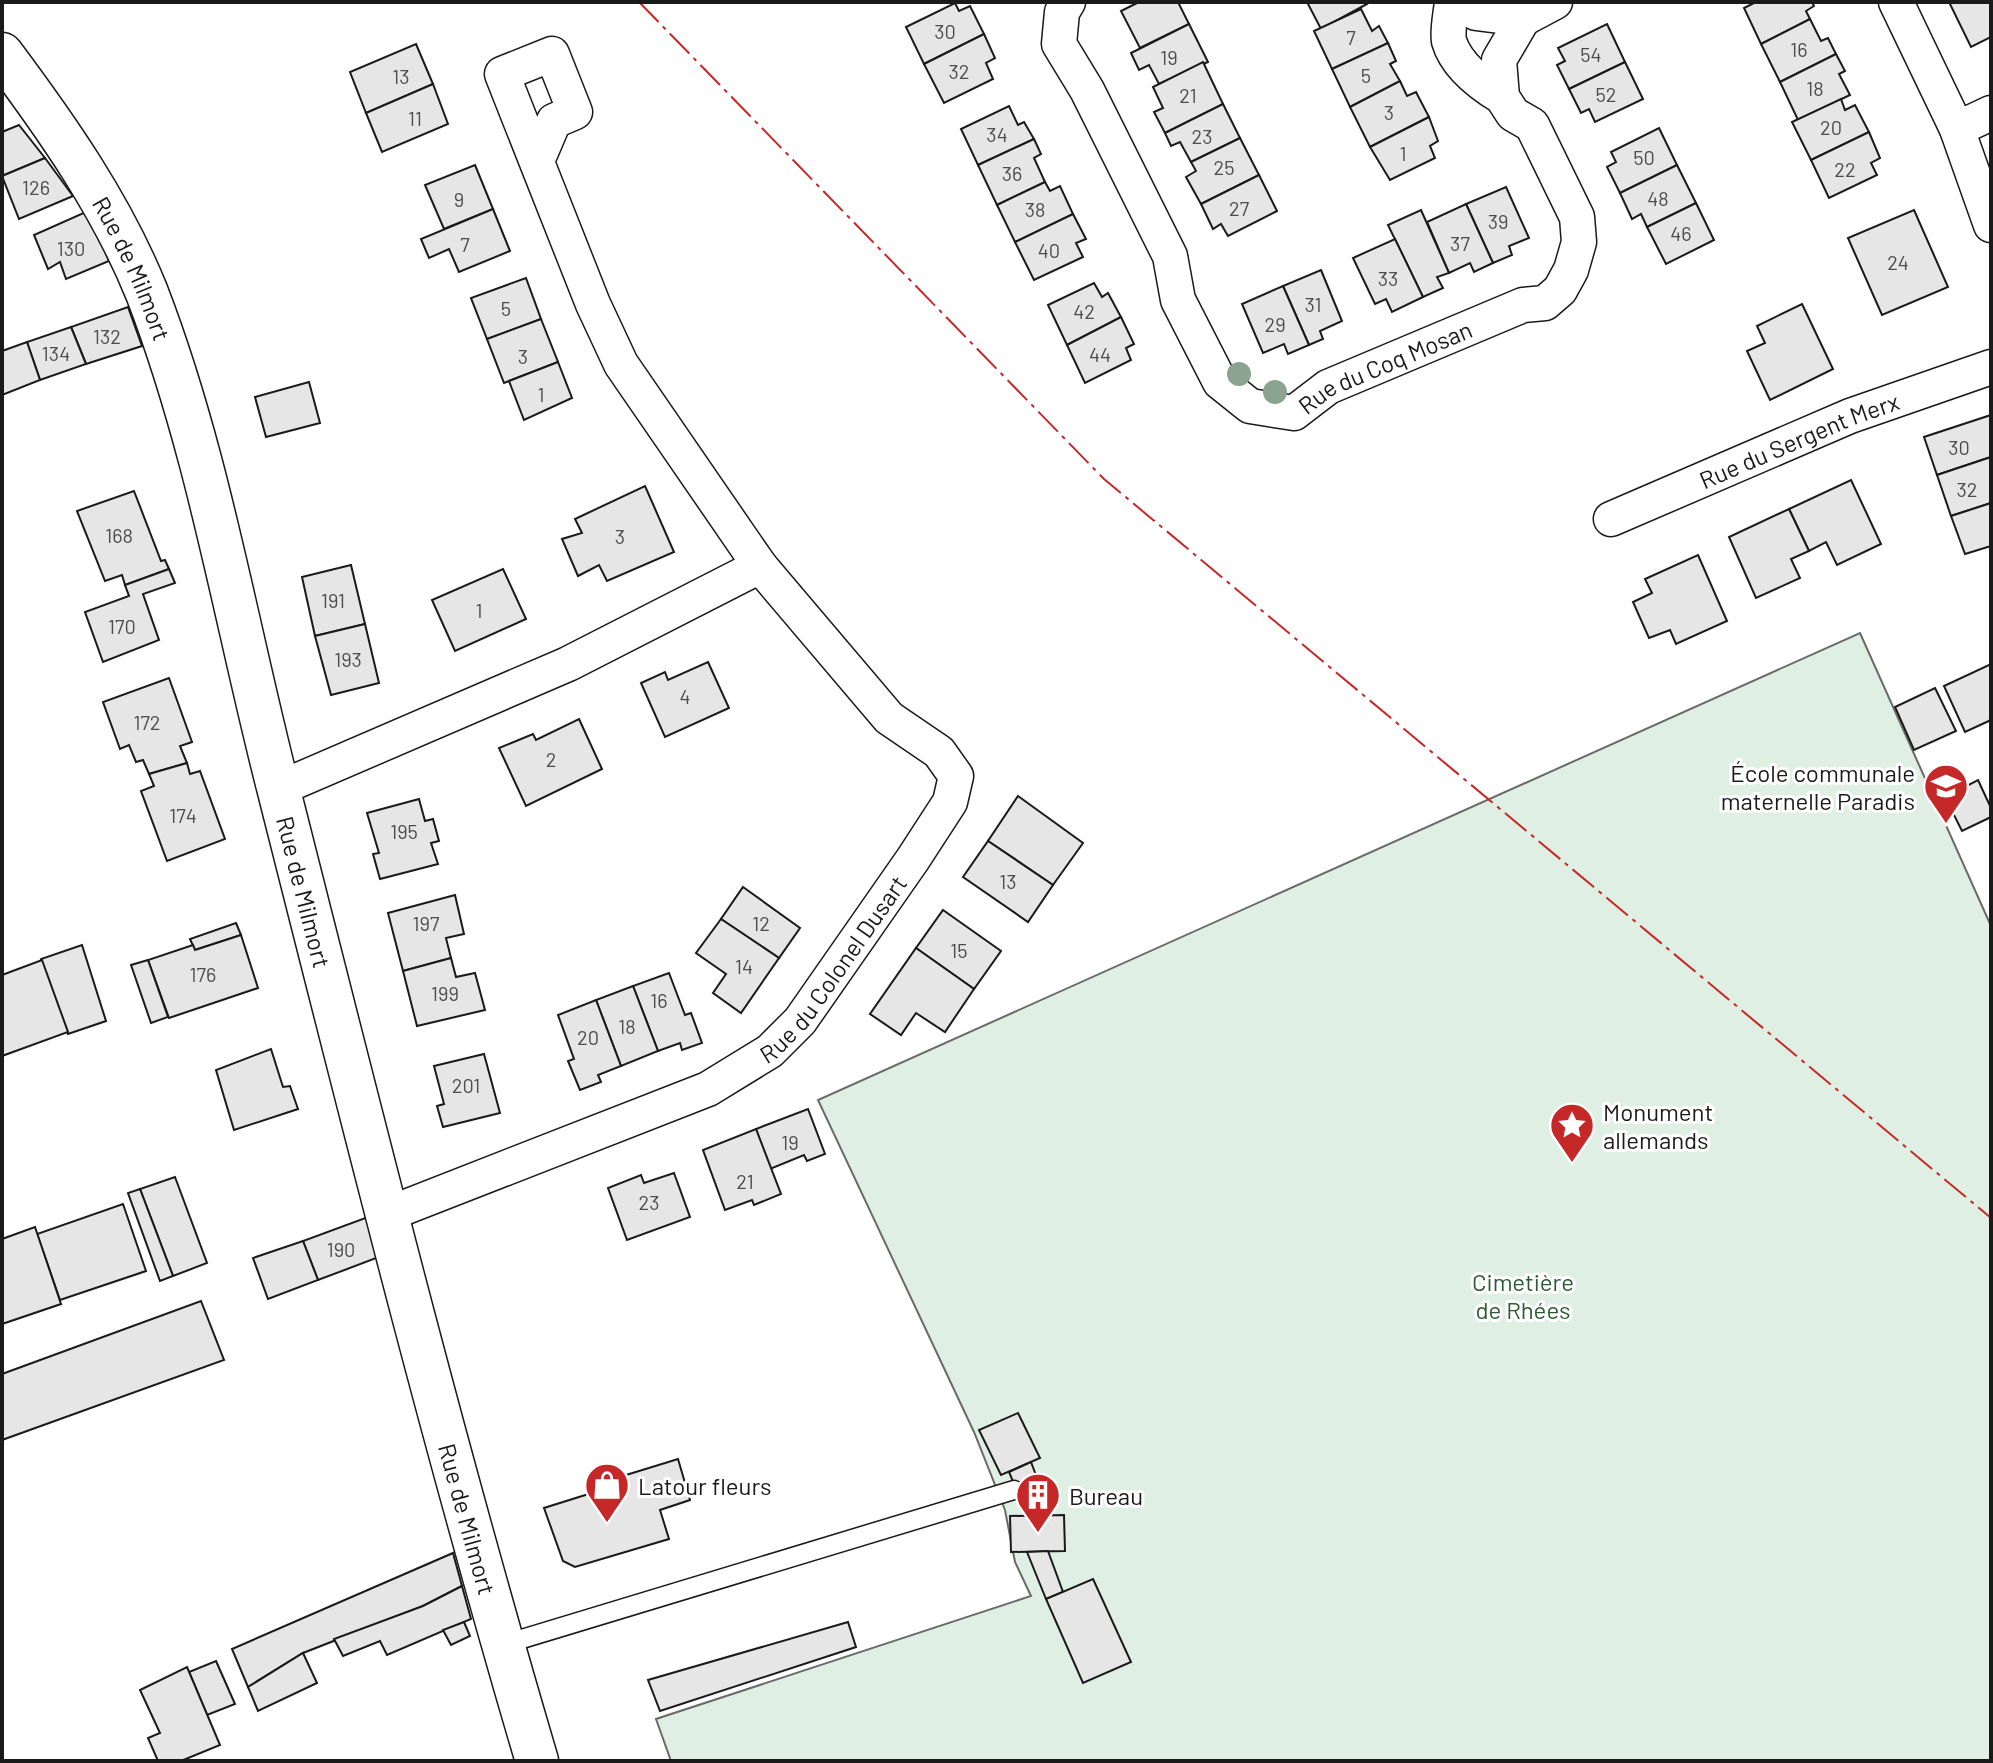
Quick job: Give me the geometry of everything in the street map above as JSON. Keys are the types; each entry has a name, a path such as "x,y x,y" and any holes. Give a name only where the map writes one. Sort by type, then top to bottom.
{"street":[{"name":"Rue du Coq Mosan","path":"1068,2 1062,12 1059,44 1087,90 1170,256 1178,300 1220,382 1250,406 1294,413 1328,387 1523,305 1545,303 1560,290 1571,270 1579,242 1577,217 1532,125 1513,114 1502,97 1483,86 1465,67 1449,41 1452,2"},
{"path":"1458,2 1476,13 1508,18 1555,2"},
{"path":"1896,2 1957,129 1991,225"},
{"path":"1502,97 1499,60 1508,18"},
{"name":"Rue de Milmort","path":"2,54 81,165 147,294 191,425 278,789 388,1214 502,1645 537,1761"},
{"path":"1957,129 1991,113"},
{"name":"Rue du Colonel Dusart","path":"388,1214 708,1089 770,1051 800,1021 950,802 956,776 939,752 889,718 760,566 651,408 610,343 537,161"},
{"name":"Rue du Sergent Merx","path":"1611,519 1850,416 1991,367"},
{"path":"278,789 568,664 760,566"}],"lane":[{"path":"502,1645 1014,1490"}],"green space":[{"name":"Cimetière de Rhées","path":"1860,633 1991,926 1991,1761 671,1761 656,1719 1031,1596 1015,1562 1005,1510 974,1432 818,1100"}],"building":[{"path":"1139,2 1178,2 1189,24 1140,48 1121,11"},
{"path":"1307,2 1366,2 1367,4 1321,29"},
{"path":"1756,2 1812,2 1814,6 1806,11 1810,19 1761,44 1744,8"},
{"path":"1949,2 1991,2 1991,37 1971,47"},
{"path":"955,3 959,11 970,6 984,34 924,64 906,27"},
{"path":"1361,9 1372,31 1379,26 1388,43 1332,69 1314,31"},
{"path":"1810,19 1821,41 1828,38 1836,54 1780,82 1761,44"},
{"path":"1189,24 1208,62 1159,84 1149,65 1139,70 1131,53"},
{"path":"1607,24 1625,62 1569,89 1557,65 1565,61 1558,48"},
{"path":"984,34 995,58 986,63 993,79 944,103 924,64"},
{"path":"1388,43 1396,61 1390,64 1400,81 1350,107 1332,69"},
{"path":"416,44 433,84 366,113 350,72"},
{"path":"1836,54 1845,71 1839,74 1850,95 1798,120 1780,82"},
{"path":"1203,62 1223,104 1165,133 1154,112 1163,108 1153,87"},
{"path":"1625,62 1643,99 1595,122 1589,109 1581,113 1569,89"},
{"path":"1400,81 1407,96 1416,92 1429,117 1370,147 1350,107"},
{"path":"433,84 448,124 382,152 366,113"},
{"path":"1841,99 1845,110 1855,105 1869,132 1811,160 1792,122"},
{"path":"1223,104 1240,138 1191,162 1180,142 1171,146 1165,133"},
{"path":"1009,106 1018,125 1024,122 1034,139 978,165 961,129"},
{"path":"1429,117 1438,141 1430,146 1435,158 1390,180 1370,147"},
{"path":"19,125 45,158 2,176 2,132"},
{"path":"1659,128 1677,165 1620,193 1607,167 1616,162 1611,152"},
{"path":"1869,132 1880,158 1871,163 1877,175 1829,198 1811,160"},
{"path":"1240,138 1259,175 1201,204 1186,177 1196,171 1191,162"},
{"path":"1034,139 1041,154 1034,158 1045,182 997,205 978,165"},
{"path":"45,158 73,196 19,219 2,176"},
{"path":"475,165 493,209 444,229 425,185"},
{"path":"1677,165 1696,203 1647,227 1641,214 1632,219 1620,193"},
{"path":"1259,175 1277,211 1228,236 1221,224 1213,229 1201,204"},
{"path":"1045,182 1050,191 1060,186 1073,214 1015,242 997,205"},
{"path":"1506,187 1529,238 1509,246 1512,255 1493,263 1466,204"},
{"path":"1696,203 1714,240 1666,264 1647,227"},
{"path":"1466,204 1493,263 1474,272 1470,263 1449,273 1427,222"},
{"path":"493,209 510,251 459,272 449,249 429,258 421,239"},
{"path":"1421,210 1449,273 1437,277 1443,288 1423,297 1388,225"},
{"path":"1914,210 1948,287 1882,315 1848,238"},
{"path":"88,211 109,261 66,279 60,262 48,269 34,235"},
{"path":"1073,214 1086,239 1076,243 1083,257 1034,280 1015,242"},
{"path":"1395,239 1423,297 1392,312 1386,299 1375,304 1353,258"},
{"path":"1321,270 1342,321 1320,331 1323,339 1309,345 1283,286"},
{"path":"526,278 541,319 487,339 471,298"},
{"path":"1094,283 1102,297 1108,293 1121,317 1067,345 1048,305"},
{"path":"1283,286 1309,345 1288,354 1284,344 1263,353 1242,304"},
{"path":"1802,304 1833,369 1770,400 1747,351 1765,343 1757,326"},
{"path":"128,307 142,346 86,364 71,327"},
{"path":"1121,317 1134,344 1126,348 1131,360 1085,383 1067,345"},
{"path":"541,319 558,362 504,383 487,339"},
{"path":"71,327 86,364 40,380 27,342"},
{"path":"27,342 40,380 2,395 2,351"},
{"path":"558,362 572,398 524,420 509,381"},
{"path":"309,382 320,423 266,437 255,397"},
{"path":"1991,415 1991,457 1937,475 1924,437"},
{"path":"1991,457 1991,503 1951,516 1937,475"},
{"path":"1851,480 1881,544 1837,565 1826,542 1809,551 1789,509"},
{"path":"645,486 674,552 607,581 599,565 578,576 562,539 582,533 575,519"},
{"path":"134,491 161,561 165,560 169,569 125,585 122,575 105,581 77,511"},
{"path":"1991,503 1991,546 1965,554 1951,516"},
{"path":"1789,509 1809,551 1791,559 1800,578 1756,598 1729,537"},
{"path":"1698,555 1727,621 1676,644 1670,630 1649,638 1633,602 1652,593 1645,579"},
{"path":"351,565 365,624 315,636 302,577"},
{"path":"169,569 175,583 143,594 159,640 103,662 85,612 129,596 125,585"},
{"path":"503,569 526,619 455,651 432,600"},
{"path":"365,624 379,683 331,695 315,636"},
{"path":"708,662 729,708 665,737 641,683 665,672 668,680"},
{"path":"1991,664 1991,720 1965,732 1944,686"},
{"path":"169,678 192,742 180,746 187,763 149,774 143,760 136,762 129,745 120,749 103,702"},
{"path":"1935,688 1956,731 1914,750 1895,707"},
{"path":"579,719 602,769 526,806 499,748 533,734 536,740"},
{"path":"187,763 190,774 200,771 225,839 167,861 141,791 154,786 149,774"},
{"path":"1978,780 1991,808 1991,817 1962,831 1945,797"},
{"path":"1018,796 1083,843 1053,885 988,841"},
{"path":"419,799 425,821 433,819 439,841 431,843 438,864 380,879 373,854 379,853 367,813"},
{"path":"988,841 1053,885 1028,922 963,877"},
{"path":"743,887 800,928 779,958 721,919"},
{"path":"455,895 464,934 446,938 451,958 403,971 388,913"},
{"path":"943,910 1001,951 974,989 916,948"},
{"path":"721,919 779,958 741,1013 713,993 726,974 696,953"},
{"path":"236,923 241,935 195,950 190,939"},
{"path":"241,935 258,988 169,1018 148,960 193,945 195,950"},
{"path":"82,945 106,1021 68,1034 41,959"},
{"path":"916,948 974,989 945,1032 916,1013 901,1035 870,1014"},
{"path":"451,958 456,977 475,973 485,1010 417,1026 403,971"},
{"path":"42,960 68,1032 2,1056 2,975"},
{"path":"148,960 168,1017 151,1023 131,965"},
{"path":"669,973 685,1015 691,1013 702,1043 682,1050 680,1043 658,1051 633,986"},
{"path":"633,986 658,1051 621,1066 596,1000"},
{"path":"596,1000 621,1066 598,1075 601,1082 580,1090 568,1061 574,1059 558,1015"},
{"path":"271,1049 283,1087 290,1086 298,1109 234,1130 216,1070"},
{"path":"484,1054 500,1113 443,1127 437,1106 444,1104 434,1066"},
{"path":"808,1109 825,1154 807,1161 804,1155 770,1169 756,1129"},
{"path":"756,1129 781,1194 754,1205 752,1200 725,1210 703,1150"},
{"path":"674,1173 690,1217 627,1240 608,1188 641,1175 644,1183"},
{"path":"175,1177 207,1263 173,1276 140,1189"},
{"path":"140,1189 173,1276 160,1281 128,1193"},
{"path":"123,1204 146,1271 60,1300 37,1234"},
{"path":"368,1217 379,1257 318,1280 303,1241"},
{"path":"35,1227 61,1304 2,1324 2,1239"},
{"path":"303,1241 318,1280 268,1299 253,1258"},
{"path":"201,1301 224,1360 2,1440 2,1374"},
{"path":"1018,1413 1040,1458 1001,1475 979,1430"},
{"name":"Latour fleurs","path":"678,1459 690,1500 660,1510 669,1539 575,1567 563,1561 544,1508 614,1486 613,1479"},
{"path":"1031,1462 1051,1515 1027,1515 1009,1472"},
{"name":"Bureau","path":"1064,1515 1065,1551 1011,1552 1010,1516"},
{"path":"1048,1551 1063,1592 1046,1599 1027,1552"},
{"path":"453,1553 462,1586 423,1606 303,1653 248,1687 232,1649"},
{"path":"1093,1579 1131,1662 1083,1683 1046,1599"},
{"path":"462,1586 471,1619 387,1655 380,1641 343,1656 334,1639 423,1606"},
{"path":"464,1622 470,1636 451,1645 443,1630"},
{"path":"848,1622 856,1647 660,1711 648,1680"},
{"path":"303,1653 317,1683 258,1711 248,1687"},
{"path":"216,1661 235,1704 207,1715 189,1672"},
{"path":"187,1667 220,1745 181,1761 158,1761 148,1738 160,1733 140,1690"}],"power":[{"path":"639,2 1104,479 1991,1218"}],"place":[{"name":"École communale maternelle Paradis","path":"1946,825"},
{"name":"Monument allemands","path":"1572,1164"},
{"name":"Latour fleurs","path":"607,1524"},
{"name":"Bureau","path":"1038,1534"}]}
